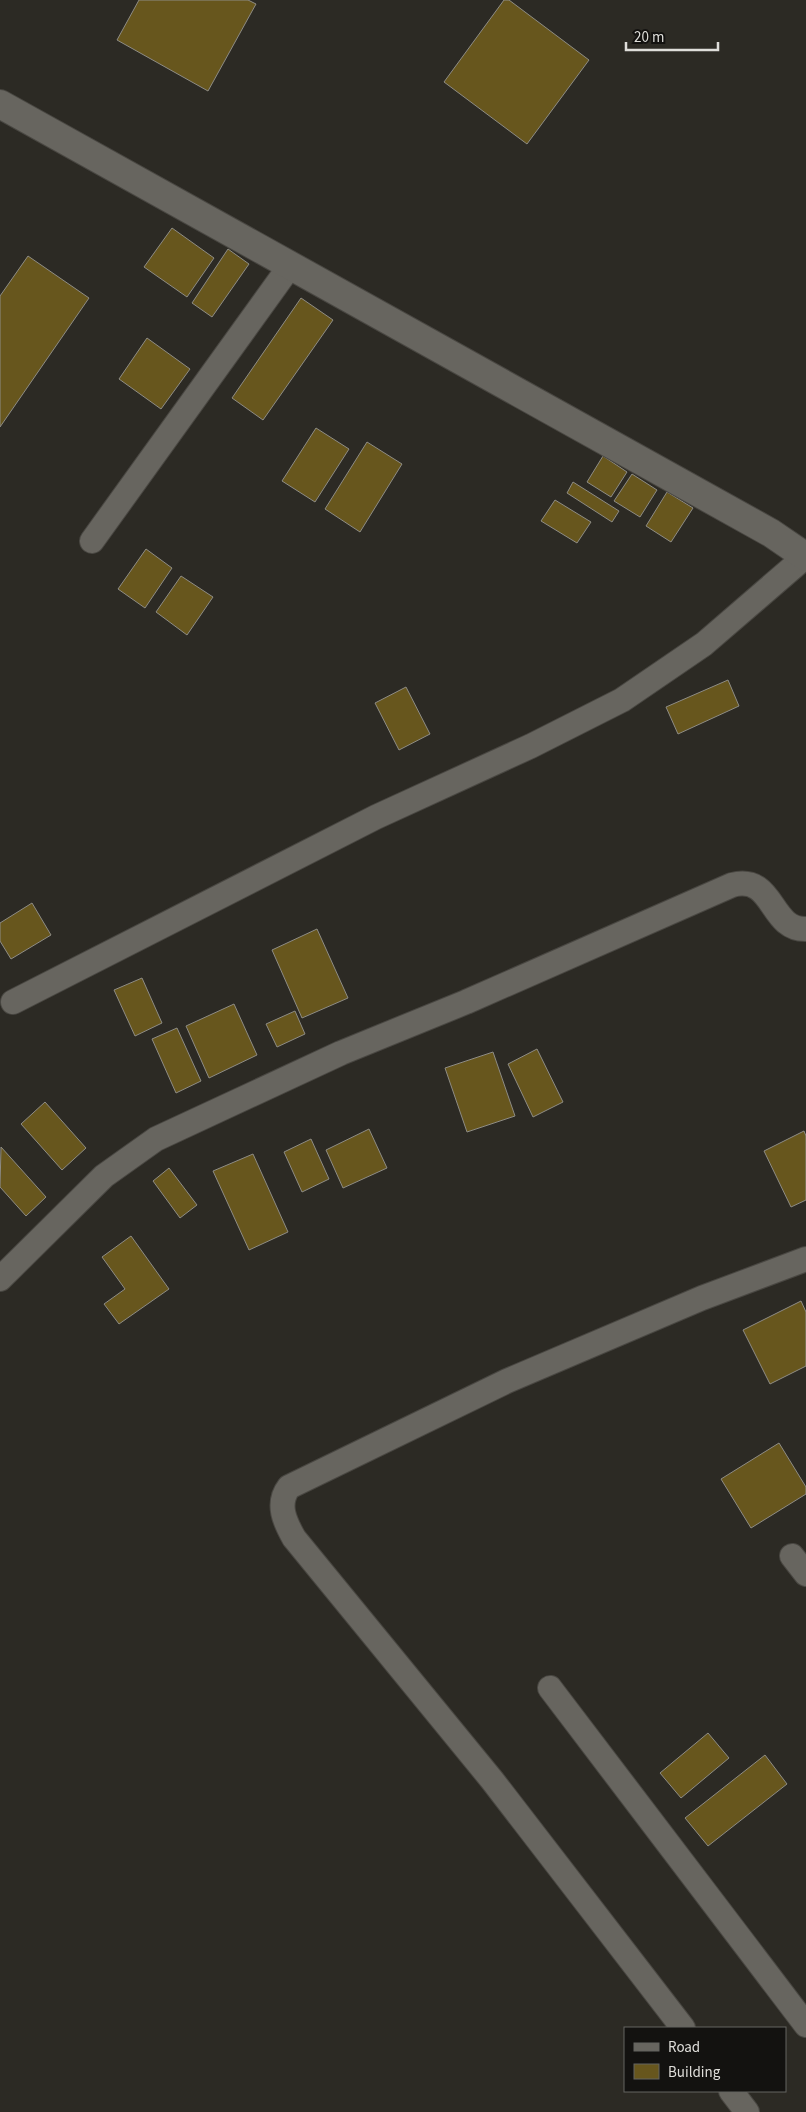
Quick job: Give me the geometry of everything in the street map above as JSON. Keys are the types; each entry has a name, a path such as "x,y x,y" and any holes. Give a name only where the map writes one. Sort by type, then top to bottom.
{"street":[{"path":"0,104 762,528 806,556 704,644 622,700 532,746 376,817 13,1002"},
{"path":"92,541 290,266"},
{"path":"0,1279 104,1176 156,1139 341,1053 466,1002 732,886 748,883 757,887 783,920 792,926 806,929"},
{"path":"682,2027 492,1780 294,1538 287,1526 282,1504 284,1493 289,1487 507,1381 702,1298 806,1259"},
{"path":"550,1688 806,2026"},
{"path":"732,2092 747,2112"}],"building":[{"path":"139,0 248,0 256,4 208,91 117,40"},
{"path":"504,0 509,0 589,60 527,144 444,82"},
{"path":"172,228 214,258 187,297 144,267"},
{"path":"228,249 249,264 212,317 192,303"},
{"path":"28,256 89,298 0,427 0,296"},
{"path":"301,298 333,320 263,420 232,398"},
{"path":"147,338 190,369 161,409 119,379"},
{"path":"316,428 349,449 315,502 282,481"},
{"path":"367,442 402,464 360,532 325,509"},
{"path":"603,456 627,472 611,497 587,482"},
{"path":"632,474 657,490 640,517 614,501"},
{"path":"573,482 619,511 612,522 567,493"},
{"path":"667,492 693,508 671,542 646,526"},
{"path":"555,500 591,522 577,543 541,521"},
{"path":"146,549 172,568 145,608 118,589"},
{"path":"181,576 213,597 187,635 156,612"},
{"path":"728,680 739,706 678,734 666,707"},
{"path":"406,687 430,734 399,750 375,703"},
{"path":"32,903 51,935 11,959 0,941 0,923"},
{"path":"317,929 348,998 302,1018 272,950"},
{"path":"142,978 162,1023 135,1036 114,990"},
{"path":"234,1004 257,1055 209,1078 186,1026"},
{"path":"295,1011 305,1034 277,1047 266,1024"},
{"path":"177,1028 201,1081 176,1093 152,1039"},
{"path":"537,1049 563,1102 533,1117 508,1064"},
{"path":"493,1052 515,1116 467,1132 445,1068"},
{"path":"45,1102 86,1148 62,1170 21,1124"},
{"path":"369,1129 387,1168 343,1188 326,1150"},
{"path":"804,1131 806,1136 806,1200 791,1207 764,1151"},
{"path":"311,1139 329,1179 302,1192 284,1152"},
{"path":"1,1147 46,1197 26,1216 0,1187"},
{"path":"253,1154 288,1232 249,1250 213,1171"},
{"path":"169,1168 197,1205 180,1218 153,1181"},
{"path":"131,1236 169,1289 119,1324 104,1304 125,1289 102,1257"},
{"path":"801,1301 806,1312 806,1366 770,1384 743,1330"},
{"path":"779,1443 806,1487 806,1494 751,1528 721,1479"},
{"path":"708,1733 729,1758 681,1798 660,1773"},
{"path":"765,1755 787,1784 708,1846 685,1818"}]}
